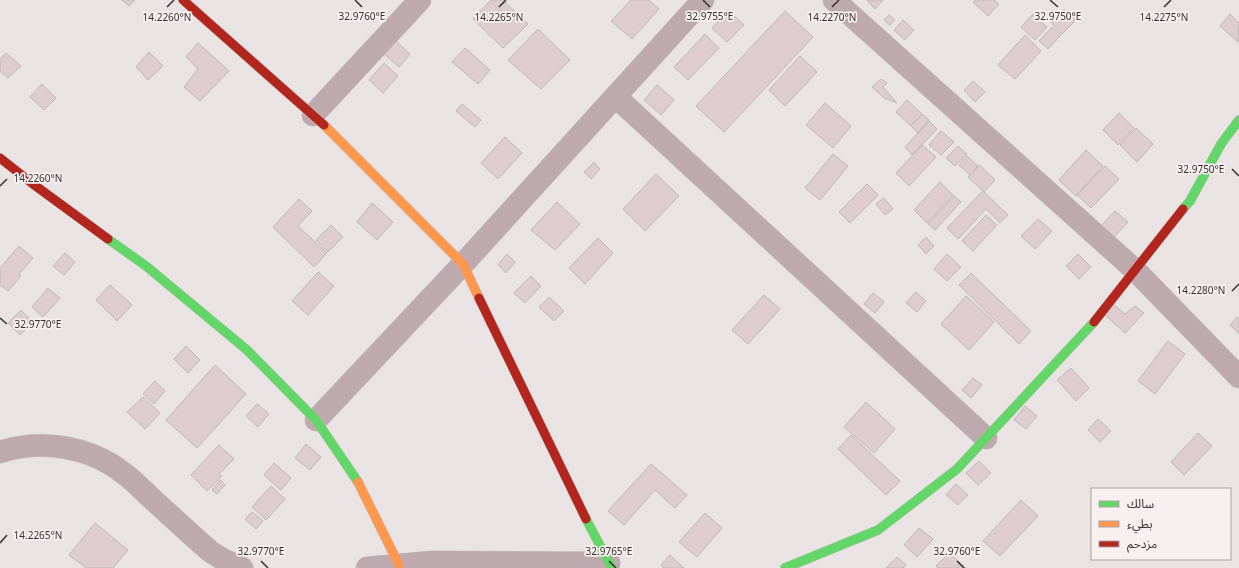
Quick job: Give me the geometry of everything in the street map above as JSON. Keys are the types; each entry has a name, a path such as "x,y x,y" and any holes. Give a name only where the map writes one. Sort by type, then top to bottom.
{"street":[{"path":"183,0 313,115 463,264 582,511 611,566 431,562 367,568"},
{"path":"313,115 420,0"},
{"path":"316,420 463,264 703,0"},
{"path":"834,0 1135,270 1239,377"},
{"path":"616,97 986,438"},
{"path":"784,568 878,530 957,469 1089,328 1190,201 1222,144 1239,120"},
{"path":"0,158 146,266 247,350 316,420 356,477 399,565"},
{"path":"0,452 12,448 58,446 80,451 102,460 122,472 211,552 242,568"}],"building":[{"path":"122,0 135,0 129,6"},
{"path":"491,0 503,0 528,24 503,48 473,19"},
{"path":"631,0 649,0 659,9 632,39 611,21"},
{"path":"867,0 883,0 875,9"},
{"path":"976,0 994,0 999,4 988,16 973,2"},
{"path":"1064,9 1076,20 1062,34 1051,23"},
{"path":"728,10 744,25 727,42 712,28"},
{"path":"785,11 813,37 724,132 696,106"},
{"path":"1033,14 1047,27 1035,40 1021,27"},
{"path":"1230,14 1239,23 1238,42 1220,26"},
{"path":"889,15 895,20 890,25 884,20"},
{"path":"903,20 914,30 905,40 894,30"},
{"path":"1052,27 1061,35 1048,49 1039,41"},
{"path":"538,29 570,60 541,89 508,60"},
{"path":"705,34 719,48 688,80 674,67"},
{"path":"1025,35 1041,51 1015,79 998,65"},
{"path":"396,41 410,54 399,67 384,54"},
{"path":"198,43 229,71 200,101 184,87 198,69 186,57"},
{"path":"465,48 490,70 478,84 452,62"},
{"path":"149,52 163,66 148,80 136,67"},
{"path":"6,53 21,66 8,78 0,71 0,59"},
{"path":"800,56 817,72 785,106 769,90"},
{"path":"384,63 398,76 383,93 369,80"},
{"path":"881,79 887,83 883,87 897,103 884,98 872,87"},
{"path":"973,81 985,92 975,102 964,90"},
{"path":"42,84 56,98 44,110 30,97"},
{"path":"657,85 674,100 661,115 644,100"},
{"path":"907,100 922,114 911,126 896,112"},
{"path":"825,103 851,126 833,148 806,125"},
{"path":"462,104 481,120 475,127 456,111"},
{"path":"1119,113 1134,128 1118,145 1103,130"},
{"path":"922,114 929,120 918,133 911,126"},
{"path":"929,121 937,129 912,155 905,147"},
{"path":"1136,128 1153,144 1137,162 1120,145"},
{"path":"941,131 954,142 941,155 929,145"},
{"path":"505,137 522,153 498,179 481,163"},
{"path":"922,145 936,157 909,186 896,173"},
{"path":"958,146 967,154 955,166 946,158"},
{"path":"1086,150 1103,166 1076,196 1059,180"},
{"path":"833,154 848,166 820,200 805,188"},
{"path":"967,156 978,166 970,175 959,165"},
{"path":"594,162 600,169 591,179 584,172"},
{"path":"980,165 995,180 984,192 968,177"},
{"path":"1105,166 1119,179 1091,208 1077,195"},
{"path":"656,174 679,196 645,231 623,209"},
{"path":"940,182 953,195 927,223 914,210"},
{"path":"867,184 878,195 850,223 839,212"},
{"path":"983,191 1008,215 1000,223 986,209 958,239 947,228"},
{"path":"954,196 961,202 935,230 928,224"},
{"path":"884,198 893,209 885,215 876,204"},
{"path":"299,199 312,211 298,226 327,253 314,267 273,227"},
{"path":"557,202 580,224 555,250 531,230"},
{"path":"372,203 393,222 377,240 357,222"},
{"path":"1115,211 1128,222 1114,237 1101,226"},
{"path":"986,215 997,225 973,251 962,241"},
{"path":"1038,219 1052,231 1035,249 1021,236"},
{"path":"331,225 343,237 328,252 316,240"},
{"path":"926,237 934,246 926,254 918,245"},
{"path":"598,238 613,253 585,284 569,268"},
{"path":"19,246 33,258 19,274 21,276 8,291 0,285 0,268"},
{"path":"65,253 75,262 64,275 53,266"},
{"path":"507,254 515,262 506,273 498,265"},
{"path":"947,254 961,267 947,281 934,269"},
{"path":"1078,254 1091,267 1079,279 1066,266"},
{"path":"318,272 334,286 308,315 292,301"},
{"path":"971,273 1031,331 1019,344 959,285"},
{"path":"531,276 541,286 525,303 514,293"},
{"path":"110,285 132,305 117,321 96,300"},
{"path":"48,288 60,298 43,317 32,307"},
{"path":"916,292 926,301 917,312 906,303"},
{"path":"873,293 884,302 875,313 864,304"},
{"path":"764,295 780,309 748,344 732,330"},
{"path":"966,296 994,322 969,350 941,324"},
{"path":"549,297 564,311 554,321 539,307"},
{"path":"1113,304 1125,314 1135,306 1144,313 1125,333 1104,314"},
{"path":"21,310 33,322 20,335 8,323"},
{"path":"1237,317 1239,319 1239,334 1230,325"},
{"path":"1168,341 1185,354 1155,394 1138,381"},
{"path":"186,346 200,360 188,373 174,359"},
{"path":"215,365 246,394 197,448 166,420"},
{"path":"1071,368 1089,388 1076,401 1057,380"},
{"path":"973,378 982,385 971,398 962,390"},
{"path":"155,381 165,391 154,404 143,394"},
{"path":"143,397 160,413 145,429 127,412"},
{"path":"866,402 895,429 874,453 844,427"},
{"path":"257,404 269,414 258,427 246,416"},
{"path":"1025,406 1037,416 1026,429 1014,420"},
{"path":"1098,419 1111,431 1100,442 1088,430"},
{"path":"1198,433 1212,446 1184,475 1171,462"},
{"path":"851,435 900,481 886,495 838,449"},
{"path":"306,444 321,457 310,470 295,458"},
{"path":"219,445 234,459 219,474 222,476 207,491 191,475"},
{"path":"979,461 991,473 978,485 966,473"},
{"path":"274,463 291,478 281,490 264,475"},
{"path":"651,464 687,495 675,508 655,490 624,525 608,511"},
{"path":"220,480 225,485 217,494 212,490"},
{"path":"956,484 968,495 958,505 946,495"},
{"path":"271,486 285,499 266,520 252,507"},
{"path":"1021,500 1038,516 1000,556 983,541"},
{"path":"252,512 263,521 256,529 245,519"},
{"path":"705,513 722,528 697,557 679,542"},
{"path":"95,523 128,550 113,568 86,568 69,555"},
{"path":"919,528 933,539 917,557 904,545"},
{"path":"949,553 966,568 938,568 936,566"},
{"path":"670,555 684,568 664,568 661,565"},
{"path":"897,557 906,565 903,568 886,568"}],"traffic: fast":[{"path":"1183,209 1190,201 1221,144 1239,120"},
{"path":"108,239 146,266 247,350 316,420 358,482"},
{"path":"785,568 878,530 957,469 1094,322"},
{"path":"586,519 612,568"}],"traffic: slow":[{"path":"324,125 463,264 479,298"},
{"path":"358,482 399,565"}],"traffic: jam":[{"path":"183,0 324,125"},
{"path":"0,158 108,239"},
{"path":"1094,322 1183,209"},
{"path":"479,298 586,519"}]}
